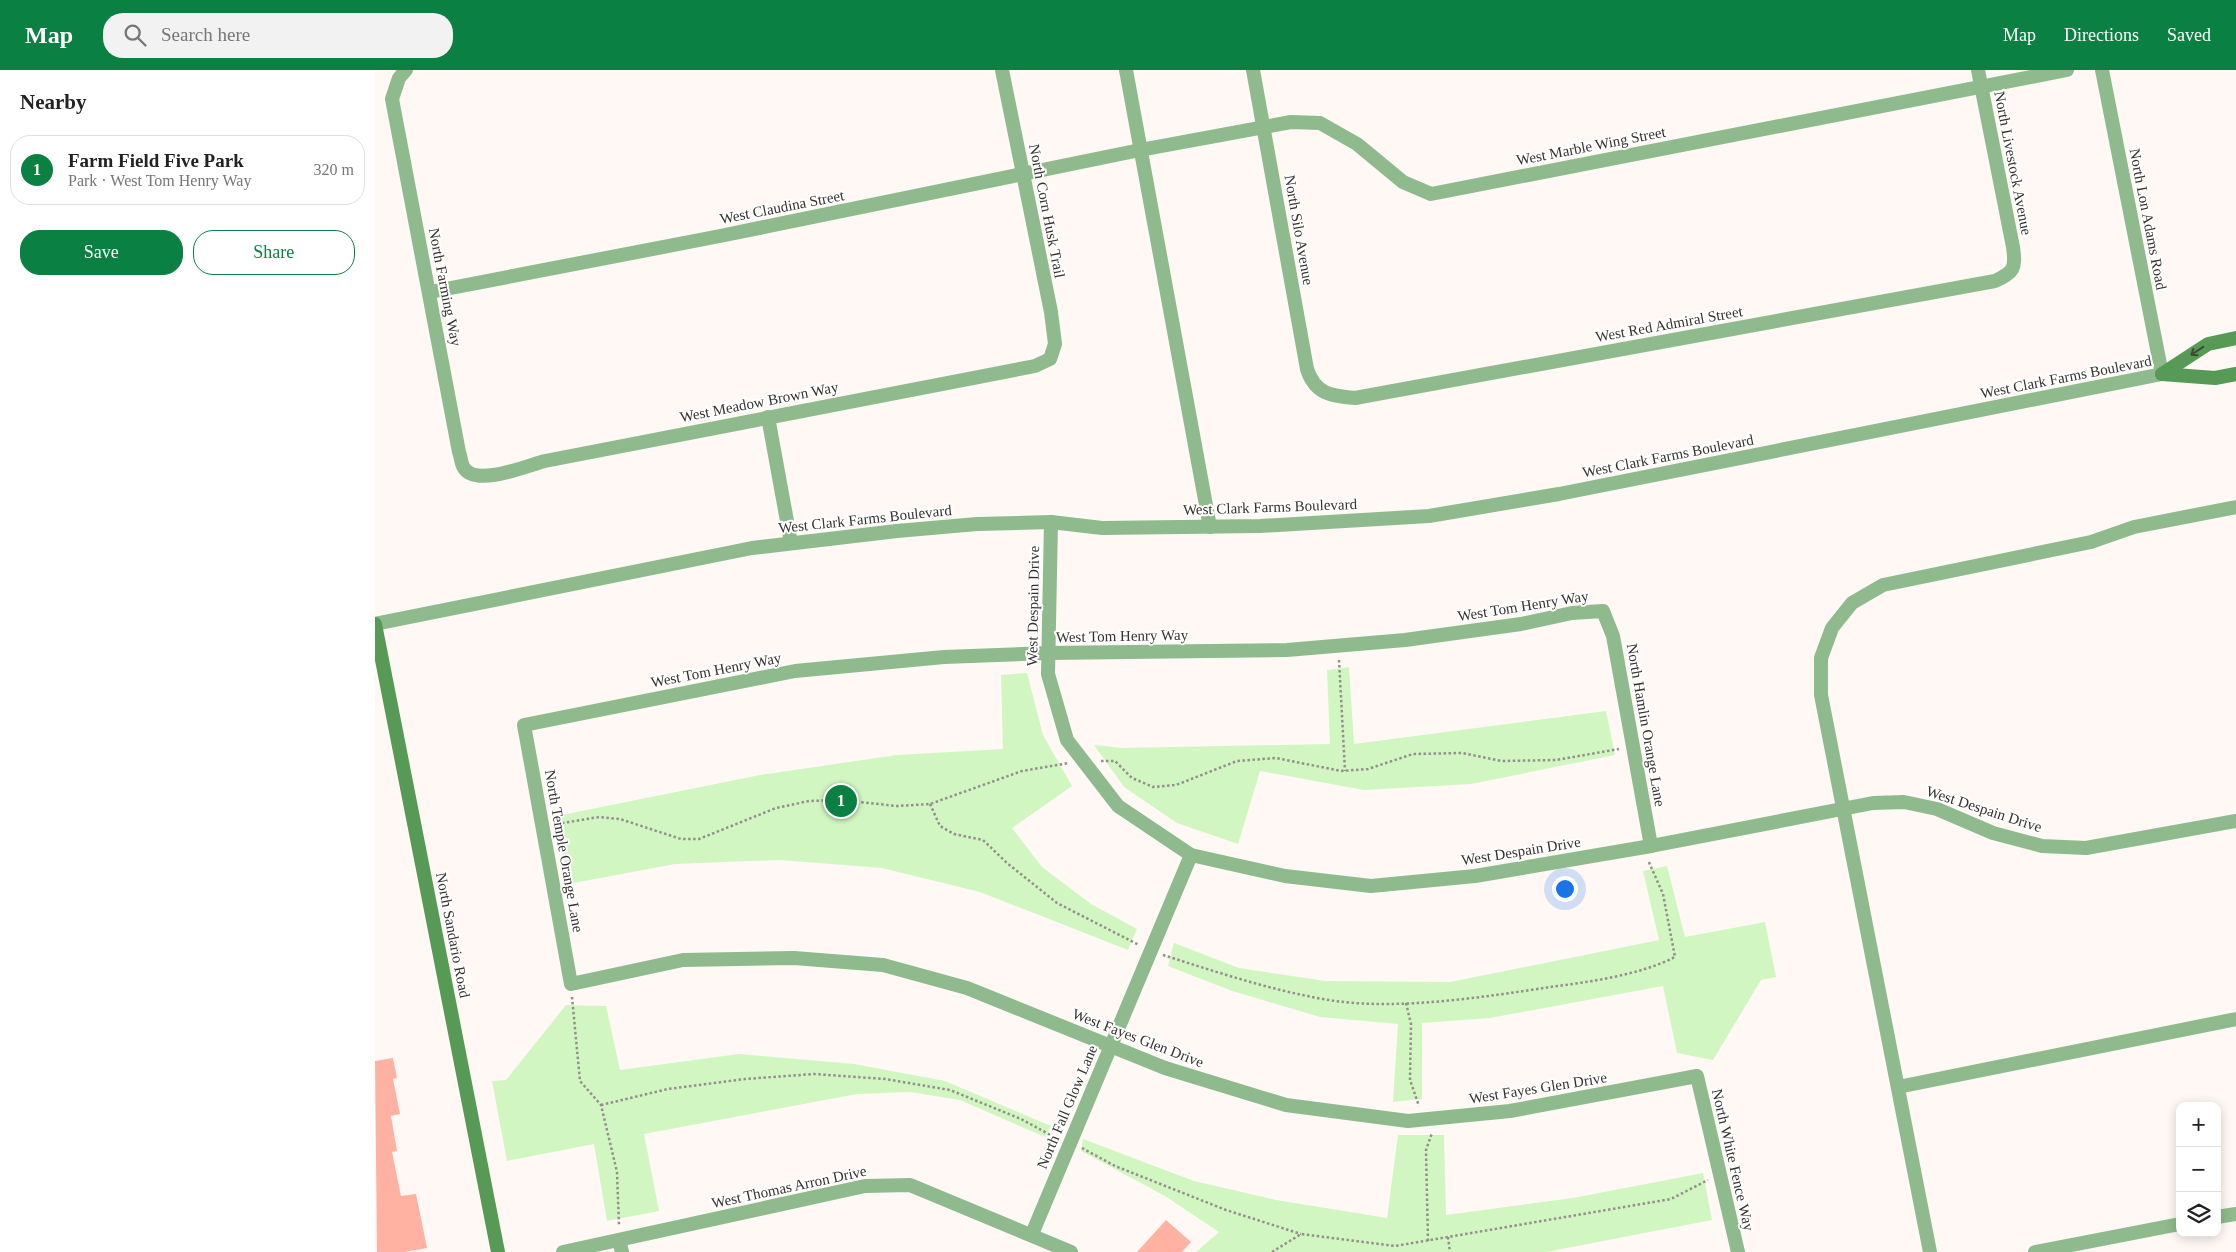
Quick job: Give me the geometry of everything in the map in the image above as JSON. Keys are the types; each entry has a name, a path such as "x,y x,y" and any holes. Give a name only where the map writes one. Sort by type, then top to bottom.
{"main road":[{"name":"West Clark Farms Boulevard","path":"2162,374 2208,344 2236,338"},
{"name":"West Clark Farms Boulevard","path":"2162,374 2215,378 2236,374"},
{"name":"North Sandario Road","path":"375,624 498,1252"}],"street":[{"name":"North Corn Husk Trail","path":"1002,70 1024,175 1055,344 1050,359"},
{"path":"1125,70 1210,526"},
{"name":"North Silo Avenue","path":"1253,70 1307,370 1311,383 1322,391"},
{"name":"North Livestock Avenue","path":"1978,70 2016,263"},
{"name":"West Marble Wing Street","path":"1140,150 1291,122 1320,122 1357,144 1403,182 1431,194 2067,70"},
{"name":"North Lon Adams Road","path":"2102,70 2162,374"},
{"name":"North Farming Way","path":"403,74 392,98 459,452 464,468 475,477"},
{"name":"West Claudina Street","path":"430,292 1024,175 1140,150"},
{"name":"West Red Admiral Street","path":"1322,391 1336,396 1355,398 1995,281 2010,274 2016,263"},
{"name":"West Meadow Brown Way","path":"475,477 490,477 545,462 768,416 1035,366 1050,359"},
{"name":"West Clark Farms Boulevard","path":"375,624 752,548 791,543 967,525 1051,522 1102,528 1261,526 1429,516 1559,494 2162,374"},
{"path":"768,416 791,543"},
{"path":"1930,1252 1821,695 1821,658 1832,628 1851,603 1883,585 2091,542 2134,527 2236,507"},
{"name":"West Despain Drive","path":"1051,522 1048,674 1067,740 1118,806 1191,855 1285,876 1371,886 1475,876 1647,847 1873,803 1904,802 1937,809 1993,833 2042,846 2087,848 2236,820"},
{"name":"West Tom Henry Way","path":"524,725 795,671 944,657 1048,653 1287,650 1405,640 1521,624 1572,613 1603,611"},
{"name":"North Hamlin Orange Lane","path":"1603,611 1613,636 1647,847"},
{"name":"North Temple Orange Lane","path":"524,725 571,984"},
{"name":"North Fall Glow Lane","path":"1032,1234 1191,855"},
{"name":"West Fayes Glen Drive","path":"571,984 683,960 794,958 883,965 967,988 1165,1068 1286,1106 1409,1121 1511,1111 1697,1076"},
{"path":"1898,1087 2236,1019"},
{"name":"North White Fence Way","path":"1697,1076 1738,1252"},
{"name":"West Thomas Arron Drive","path":"563,1252 621,1246 865,1186 910,1185 1032,1234 1071,1252"},
{"path":"2221,1216 2236,1214"},
{"path":"2035,1252 2176,1225"}],"path":[{"path":"1339,646 1345,771"},
{"path":"930,804 940,826 954,834 983,840 1007,863 1057,903 1150,950 1258,985 1336,1001 1406,1003 1486,997 1565,985 1657,966 1675,957 1663,894 1647,847"},
{"path":"571,984 580,1081 601,1105 617,1172 621,1246"},
{"path":"1406,1003 1411,1024 1410,1080 1421,1110 1436,1118 1426,1150 1428,1241"},
{"path":"601,1105 668,1089 814,1074 885,1079 950,1090 1021,1119 1069,1145 1083,1148 1115,1166 1226,1210 1301,1234 1395,1246 1671,1199 1720,1173"},
{"path":"1272,1252 1301,1234"},
{"path":"1448,1237 1450,1252"}],"green space":[{"path":"1349,667 1354,744 1606,711 1615,755 1471,784 1364,790 1260,771 1238,844 1177,823 1124,787 1094,745 1122,748 1330,744 1327,670"},
{"path":"1027,673 1043,735 1072,786 1012,828 1042,867 1091,904 1137,929 1128,950 980,892 882,868 780,860 675,864 568,884 557,816 760,775 897,755 1003,749 1001,675"},
{"path":"1667,866 1685,937 1765,922 1776,977 1761,980 1713,1060 1677,1053 1663,986 1490,1018 1422,1023 1422,1099 1393,1102 1398,1024 1320,1017 1232,991 1168,966 1174,943 1239,968 1325,981 1450,982 1659,940 1643,871"},
{"path":"566,1005 606,1006 620,1070 739,1054 854,1064 945,1081 1051,1126 1045,1137 960,1100 910,1092 857,1094 644,1134 659,1211 607,1221 594,1144 507,1161 492,1081 506,1080"},
{"path":"1398,1135 1444,1135 1446,1215 1573,1198 1703,1173 1712,1220 1546,1252 1196,1252 1219,1232 1165,1196 1081,1151 1083,1139 1194,1181 1276,1200 1387,1218"}],"building":[{"path":"393,1058 397,1078 393,1079 400,1114 391,1116 397,1151 392,1152 401,1196 416,1194 427,1248 404,1252 377,1252 375,1061"},
{"path":"1166,1220 1191,1242 1182,1252 1137,1252"}],"place":[{"name":"Farm Field Five Park","path":"841,801"}]}
